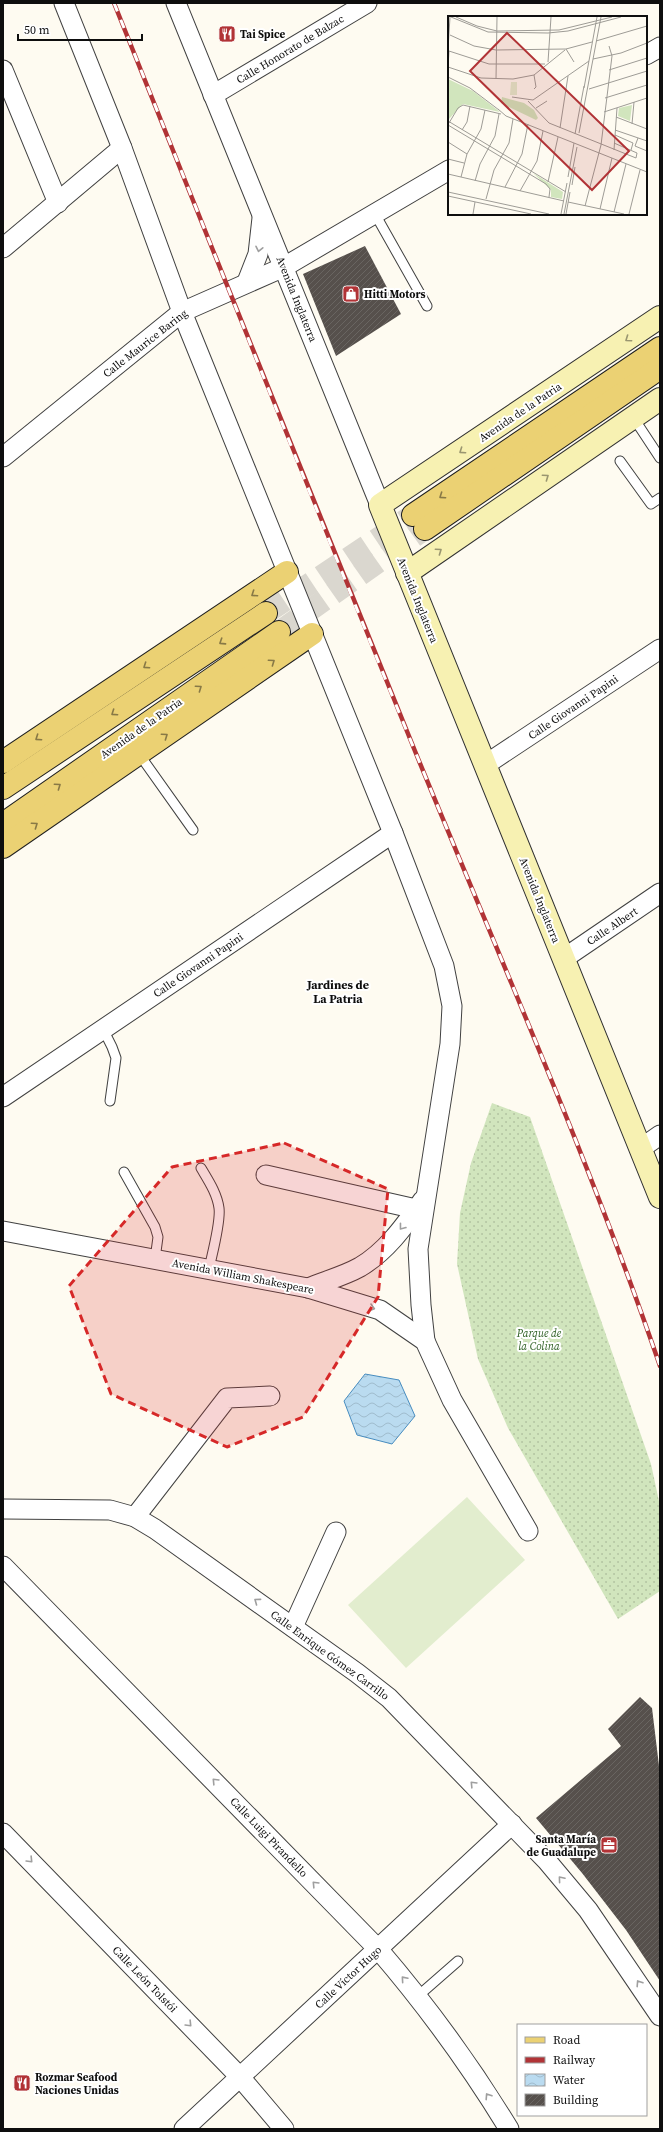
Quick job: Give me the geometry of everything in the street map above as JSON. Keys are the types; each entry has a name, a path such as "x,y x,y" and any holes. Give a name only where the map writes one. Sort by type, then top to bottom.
{"main road":[{"path":"517,456 660,335"},
{"path":"517,456 660,348"},
{"path":"419,522 517,456 660,368"},
{"path":"517,456 592,429 660,384"},
{"path":"3,762 287,572"},
{"path":"3,788 266,613"},
{"name":"Avenida de la Patria","path":"3,824 279,632"},
{"path":"3,848 312,634"}],"street":[{"path":"64,3 122,148 182,312 392,832 444,966 452,1006 450,1044 421,1203 418,1249 420,1305 425,1341 452,1400 528,1531"},
{"name":"Avenida Inglaterra","path":"176,3 660,1197"},
{"name":"Calle Honorato de Balzac","path":"213,94 366,3"},
{"path":"647,55 660,47"},
{"path":"3,70 58,203"},
{"path":"3,248 122,148"},
{"name":"Calle Maurice Baring","path":"3,457 182,312 247,282 284,267 448,171"},
{"path":"247,282 258,254 262,215"},
{"name":"Avenida de la Patria","path":"380,505 660,317"},
{"path":"407,573 660,399"},
{"name":"Calle Giovanni Papini","path":"485,765 660,649"},
{"name":"Calle Giovanni Papini","path":"3,1097 392,832"},
{"name":"Calle Albert","path":"563,959 660,893"},
{"path":"640,1149 660,1135"},
{"path":"266,1175 421,1203"},
{"path":"308,1288 344,1275 360,1267 376,1255 392,1241 421,1203"},
{"name":"Avenida William Shakespeare","path":"3,1230 308,1288 348,1302 380,1310 425,1341"},
{"path":"344,1275 337,1284 336,1291 348,1302"},
{"path":"135,1517 226,1398 270,1396"},
{"name":"Calle Enrique Gómez Carrillo","path":"3,1509 110,1510 135,1517 155,1529 293,1627 389,1698 512,1824 588,1910 660,2016"},
{"path":"293,1627 336,1532"},
{"name":"Calle Luigi Pirandello","path":"3,1566 378,1949 418,1996 458,2050 509,2129"},
{"name":"Calle Víctor Hugo","path":"184,2129 512,1824"},
{"name":"Calle León Tolstói","path":"3,1832 240,2077 284,2129"}],"lane":[{"path":"375,214 427,306"},
{"path":"633,417 660,458"},
{"path":"620,461 651,504 660,498"},
{"path":"139,754 193,830"},
{"path":"102,1029 116,1058 110,1101"},
{"path":"201,1168 216,1196 220,1209 214,1248 208,1269"},
{"path":"124,1172 155,1227 158,1237 155,1259"},
{"path":"418,1996 458,1961"}],"highlighted area":[{"path":"284,1143 388,1189 378,1297 303,1417 227,1447 111,1394 69,1286 172,1167"}],"green space":[{"name":"Parque de la Colina","path":"492,1103 530,1117 651,1464 660,1506 660,1591 618,1619 508,1428 478,1359 457,1264 460,1213 471,1163"},
{"path":"467,1497 525,1560 406,1668 348,1605"}],"water":[{"path":"365,1374 399,1380 415,1416 392,1444 357,1435 344,1401"}],"building":[{"name":"Hitti Motors","path":"365,246 401,314 336,356 303,274"},
{"name":"Santa María de Guadalupe","path":"640,1697 652,1708 660,1774 660,1981 626,1930 582,1873 536,1818 621,1746 608,1729"}],"tunnel":[{"path":"266,613 413,515"},
{"path":"279,632 425,529"}],"railway":[{"path":"114,3 302,474 574,1136 633,1289 660,1366"}],"place":[{"name":"Tai Spice","path":"227,34"},
{"name":"Hitti Motors","path":"351,294"},
{"name":"Santa María de Guadalupe","path":"609,1845"},
{"name":"Rozmar Seafood Naciones Unidas","path":"22,2083"}],"district":[{"name":"Jardines de La Patria","path":"338,992"}]}
